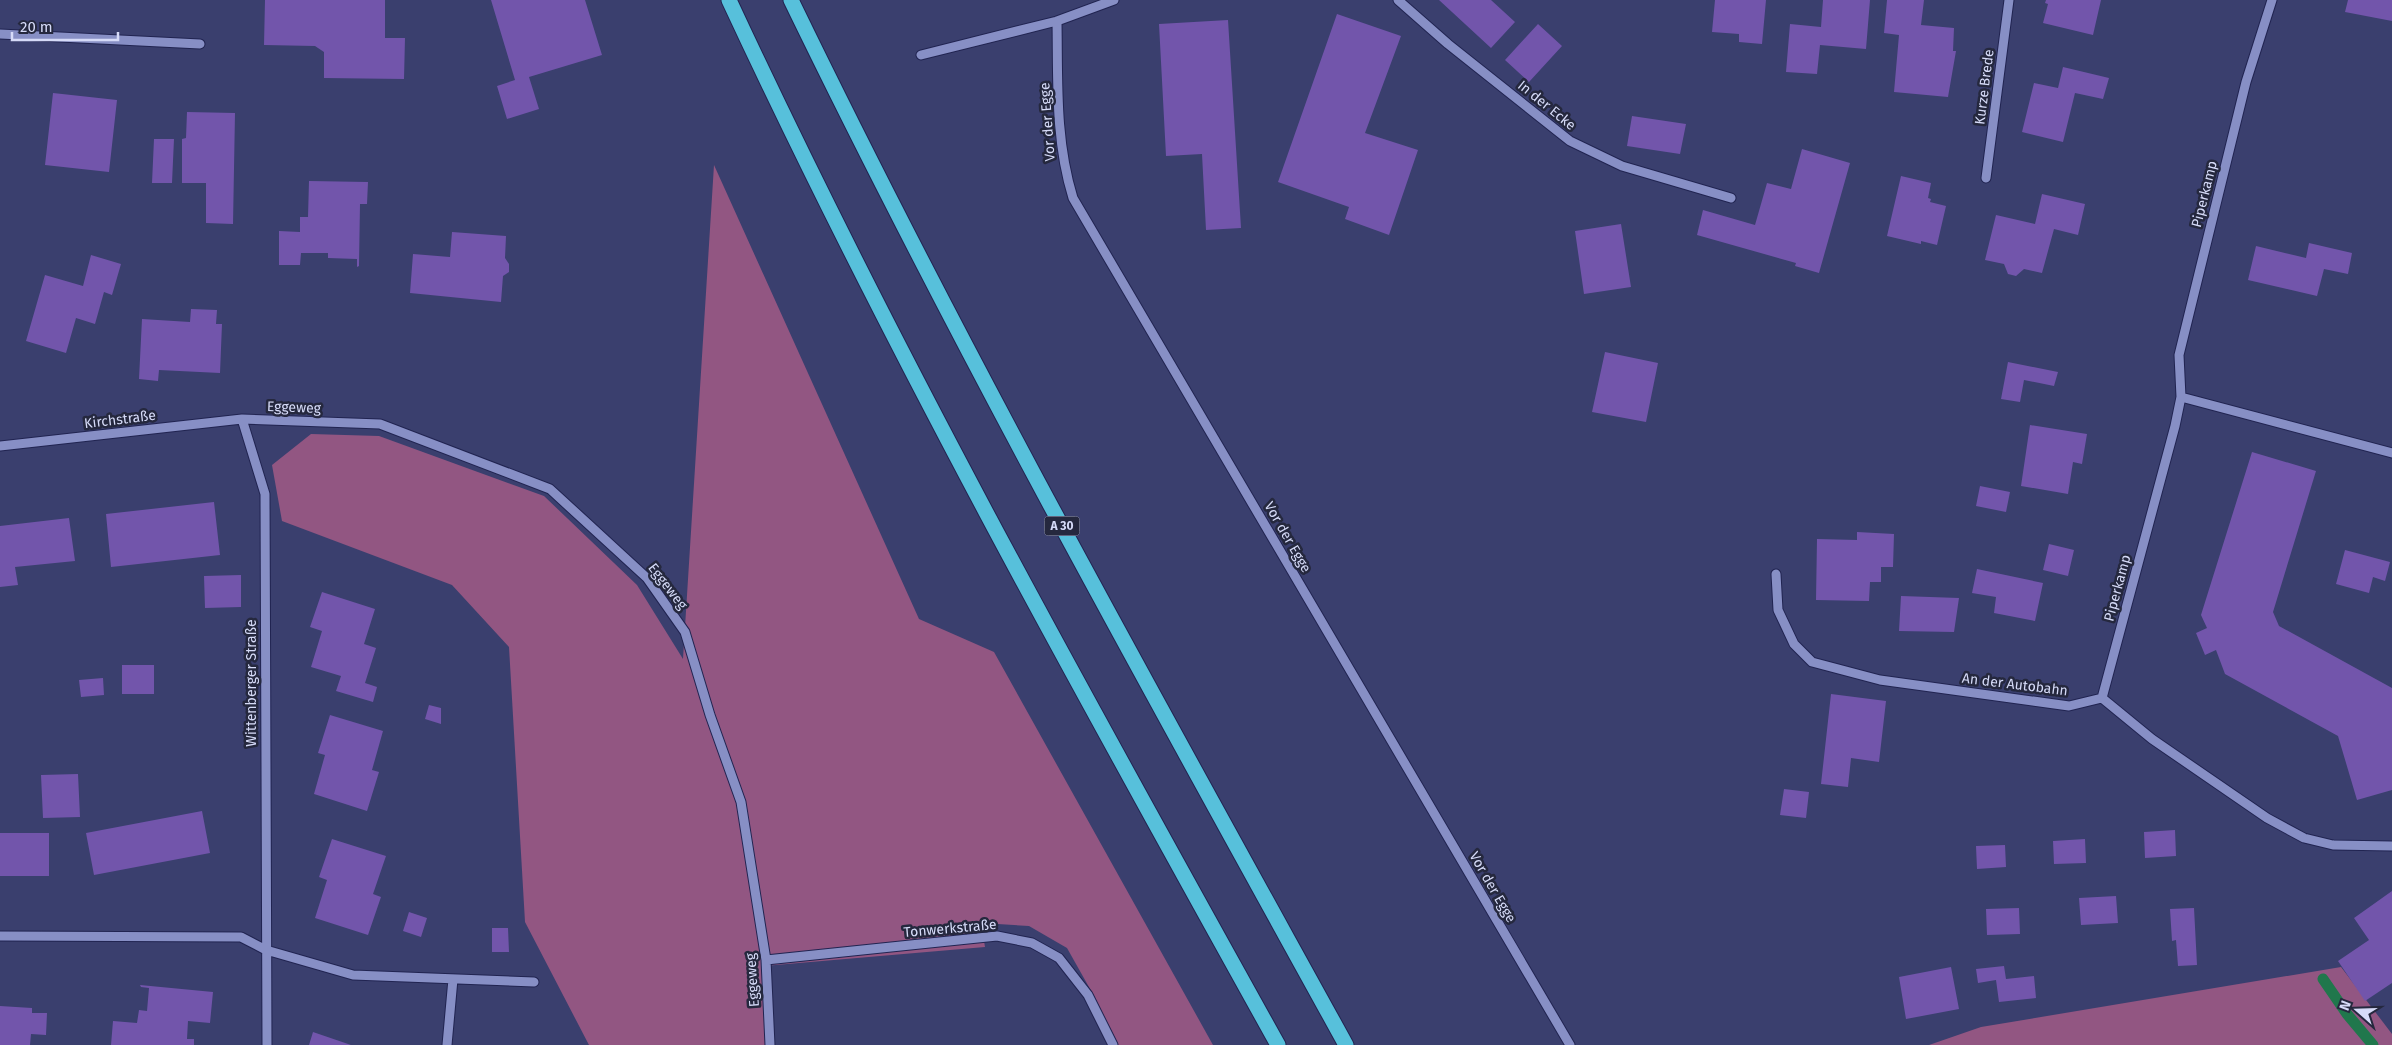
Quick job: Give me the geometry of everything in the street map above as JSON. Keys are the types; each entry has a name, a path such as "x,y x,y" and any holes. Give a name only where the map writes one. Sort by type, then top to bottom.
{"highway":[{"path":"729,0 788,126 923,395 1063,657 1278,1045"},
{"name":"A 30","path":"792,0 858,137 991,396 1346,1045"}],"street":[{"path":"921,55 1057,21 1114,0"},
{"name":"In der Ecke","path":"1398,0 1448,44 1570,141 1622,166 1731,198"},
{"name":"Kurze Brede","path":"1986,178 2009,0"},
{"name":"Piperkamp","path":"2102,698 2176,426 2181,397 2179,355 2246,82 2272,0"},
{"name":"Vor der Egge","path":"1057,21 1059,139 1064,170 1073,198 1570,1045"},
{"path":"0,34 200,44"},
{"path":"2181,397 2392,453"},
{"name":"Kirchstraße","path":"0,446 242,419"},
{"name":"Wittenberger Straße","path":"242,419 265,494 267,1045"},
{"name":"Eggeweg","path":"242,419 380,424 550,489 647,578 685,632 710,715 741,802 766,960 770,1045"},
{"name":"An der Autobahn","path":"1776,574 1778,610 1794,644 1812,662 1880,680 2069,706 2102,698"},
{"path":"2102,698 2167,750 2268,818 2304,838 2333,845 2392,846"},
{"path":"0,936 241,938 266,950 353,975 534,982"},
{"name":"Tonwerkstraße","path":"766,960 997,936 1032,943 1058,958 1088,995 1113,1045"},
{"path":"446,1045 453,979"}],"shaded area":[{"path":"714,165 919,619 994,652 1213,1045 1116,1045 1094,996 1067,948 1029,926 981,923 985,947 764,966 766,1045 589,1045 525,922 509,647 452,585 282,521 272,465 311,434 379,436 544,496 637,585 683,659"},
{"path":"2341,967 2392,1034 2392,1045 1929,1045 1981,1027"}],"building":[{"path":"265,0 385,0 385,38 405,38 404,79 324,78 324,52 315,46 264,45"},
{"path":"491,0 585,0 602,55 529,77 539,109 507,119 497,86 515,80"},
{"path":"1439,0 1491,0 1515,22 1491,48"},
{"path":"1715,0 1766,0 1762,44 1739,42 1739,34 1712,32"},
{"path":"1823,0 1870,0 1866,49 1820,45 1817,74 1786,72 1790,24 1821,27"},
{"path":"1887,0 1924,0 1921,25 1954,28 1953,51 1956,51 1948,97 1894,92 1899,35 1884,33"},
{"path":"2046,0 2101,0 2093,35 2043,23 2048,4 2045,3"},
{"path":"2348,0 2392,0 2392,21 2345,12"},
{"path":"1337,14 1401,36 1365,133 1418,150 1389,235 1345,219 1349,207 1278,182"},
{"path":"1228,20 1241,228 1206,230 1202,154 1166,156 1159,24"},
{"path":"1538,24 1562,46 1529,82 1505,60"},
{"path":"2063,67 2109,78 2103,99 2075,93 2063,142 2022,132 2034,83 2058,88"},
{"path":"53,93 117,100 109,172 45,165"},
{"path":"187,112 235,113 233,224 206,223 206,183 182,183 182,139 186,138"},
{"path":"1632,116 1686,124 1680,154 1627,146"},
{"path":"154,139 174,139 172,183 152,183"},
{"path":"1802,149 1850,163 1819,273 1795,266 1796,263 1697,235 1703,210 1755,225 1767,183 1791,189"},
{"path":"1901,176 1931,183 1928,198 1931,199 1930,202 1946,206 1937,245 1921,241 1921,244 1887,236"},
{"path":"309,181 368,182 367,204 360,204 359,266 357,267 357,259 328,258 328,253 301,253 300,265 279,265 279,231 300,232 300,217 308,217"},
{"path":"2042,194 2085,204 2078,235 2054,229 2042,273 2024,269 2016,276 2008,274 2004,264 1985,260 1996,215 2035,224"},
{"path":"1621,224 1631,287 1584,294 1575,231"},
{"path":"452,232 506,236 505,258 509,264 509,272 503,276 501,302 410,293 413,254 450,257"},
{"path":"2309,243 2352,253 2348,274 2324,269 2317,296 2248,280 2256,246 2306,258"},
{"path":"91,255 121,264 112,295 104,292 95,324 76,318 66,353 26,341 45,275 83,286"},
{"path":"191,309 217,310 216,324 222,324 220,373 159,370 158,381 139,379 142,319 190,322"},
{"path":"1605,352 1658,363 1646,422 1592,412"},
{"path":"2008,362 2058,372 2054,386 2024,380 2020,402 2001,399"},
{"path":"2030,425 2087,434 2082,464 2073,462 2068,494 2021,486"},
{"path":"2252,452 2316,471 2273,612 2279,626 2392,688 2392,790 2357,800 2338,736 2225,674 2216,650 2205,655 2196,633 2207,628 2201,615"},
{"path":"1980,486 2010,492 2006,512 1976,506"},
{"path":"214,502 220,555 111,567 106,514"},
{"path":"69,518 75,561 15,567 18,585 0,587 0,526"},
{"path":"1857,532 1894,534 1893,567 1881,567 1881,582 1870,582 1869,601 1816,600 1817,539 1857,540"},
{"path":"2049,544 2074,550 2068,576 2043,570"},
{"path":"2345,550 2390,562 2385,581 2373,577 2369,593 2336,584"},
{"path":"1977,569 2043,583 2035,621 1994,613 1996,597 1972,593"},
{"path":"241,575 241,607 205,608 204,576"},
{"path":"322,592 375,609 364,644 376,648 365,683 377,687 373,702 336,691 341,676 311,667 322,631 310,627"},
{"path":"1901,596 1959,598 1954,632 1899,631"},
{"path":"122,665 154,665 154,694 122,694"},
{"path":"103,678 104,695 81,697 79,680"},
{"path":"1831,694 1886,701 1879,762 1851,758 1848,787 1821,784"},
{"path":"429,705 441,708 441,724 425,719"},
{"path":"330,715 383,731 372,770 379,772 367,811 314,794 325,755 318,753"},
{"path":"78,774 80,817 43,818 41,775"},
{"path":"1784,789 1809,792 1806,818 1780,815"},
{"path":"202,811 210,853 94,875 86,833"},
{"path":"2175,830 2176,856 2145,858 2144,832"},
{"path":"0,833 49,833 49,876 0,876"},
{"path":"332,839 386,856 373,894 381,897 368,935 315,918 327,880 319,877"},
{"path":"2085,839 2086,863 2054,864 2053,841"},
{"path":"2005,845 2006,867 1977,869 1976,846"},
{"path":"2392,891 2392,983 2365,1001 2338,961 2369,940 2354,918"},
{"path":"2116,896 2118,923 2081,925 2079,898"},
{"path":"2019,908 2020,934 1987,935 1986,909"},
{"path":"2194,908 2197,965 2178,966 2176,940 2172,941 2170,909"},
{"path":"409,912 427,918 421,937 403,931"},
{"path":"492,928 508,928 509,952 492,952"},
{"path":"2004,966 2006,979 2034,976 2036,998 1999,1002 1996,980 1978,983 1976,969"},
{"path":"1951,967 1959,1009 1906,1019 1899,977"},
{"path":"140,985 213,992 210,1023 188,1021 187,1039 194,1039 194,1045 111,1045 113,1021 137,1023 139,1010 147,1011 149,988 141,987"},
{"path":"0,1006 32,1008 32,1013 47,1013 46,1035 31,1034 30,1045 0,1045"},
{"path":"313,1032 351,1045 309,1045"}],"waterway":[{"path":"2323,979 2347,1014 2373,1045"}]}
